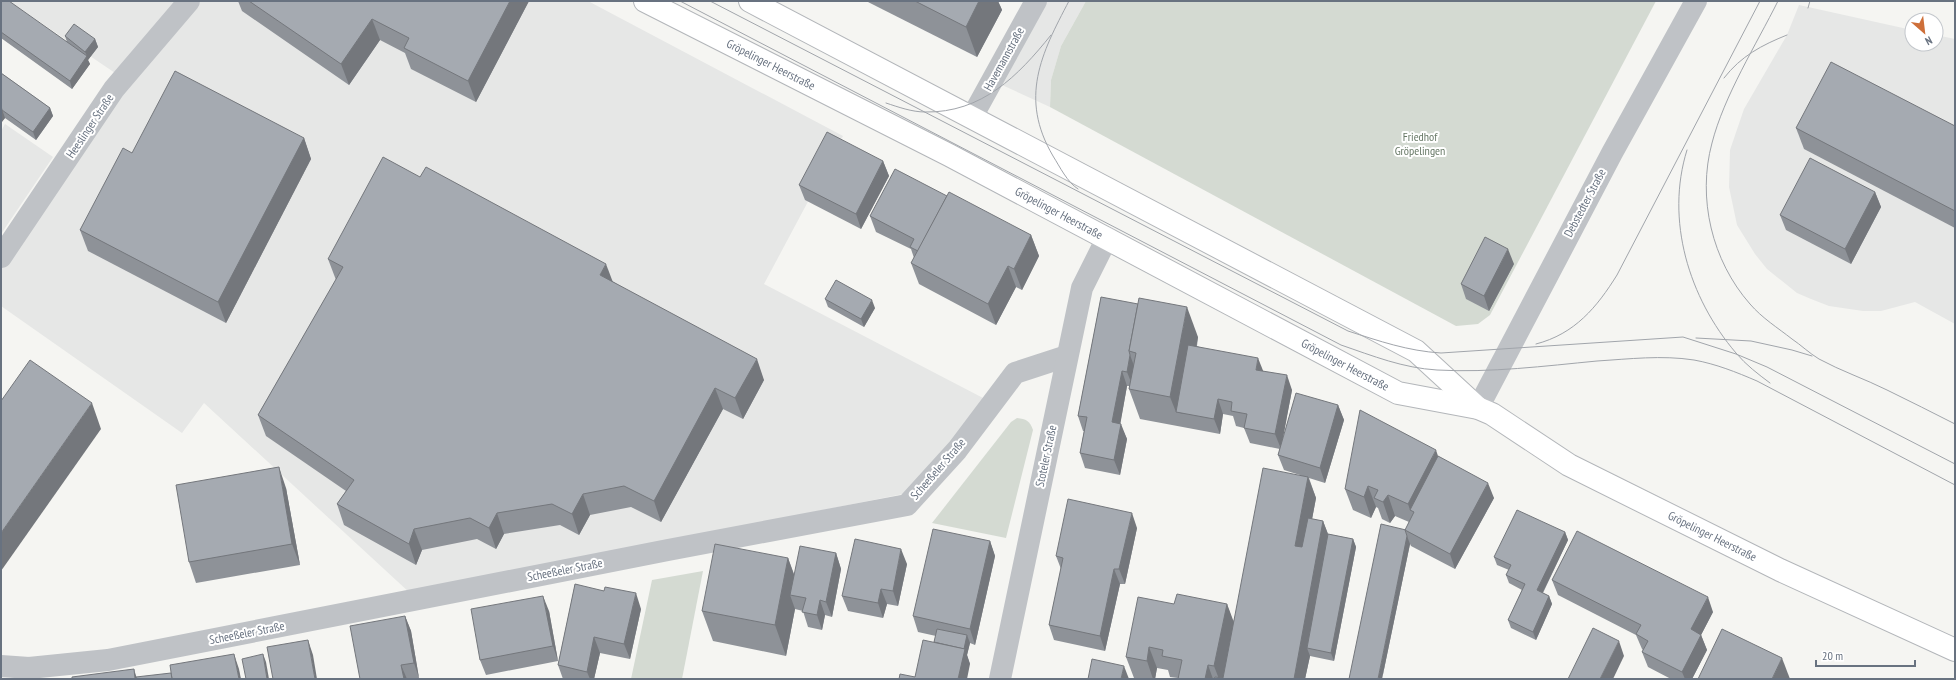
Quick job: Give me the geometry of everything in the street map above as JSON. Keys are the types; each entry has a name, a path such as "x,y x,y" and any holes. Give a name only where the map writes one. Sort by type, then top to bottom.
{"main road":[{"name":"Gröpelinger Heerstraße","path":"645,1 1107,238 1398,393 1478,408 1492,414 1569,465 1780,570 1955,650"},
{"name":"Gröpelinger Heerstraße","path":"750,1 1416,351 1478,408"}],"street":[{"name":"Heeslinger Straße","path":"1,257 114,90 188,1"},
{"name":"Havemannstraße","path":"972,117 1036,1"},
{"name":"Debstedter Straße","path":"1478,408 1612,153 1696,1"},
{"name":"Stoteler Straße","path":"1000,679 1082,288 1107,238"},
{"name":"Scheeßeler Straße","path":"1,666 29,668 108,660 660,551 907,505 952,456 1015,373 1067,356"}],"shaded area":[{"path":"9,1 588,1 843,136 764,284 985,399 913,492 410,593 204,403 182,433 1,306 1,248 118,75"},
{"path":"1042,1 1086,1 1061,46 1051,80 1050,107 1002,85"},
{"path":"1799,5 1904,28 1904,52 1944,52 1944,37 1955,39 1955,324 1915,302 1881,311 1863,311 1829,306 1797,293 1767,269 1755,254 1737,225 1729,187 1730,150 1744,109 1787,35"},
{"path":"5,124 53,157 1,234 1,131"}],"green space":[{"name":"Friedhof Gröpelingen","path":"1086,1 1656,1 1490,315 1478,324 1456,326 1050,107 1051,80 1061,46"},
{"path":"1017,418 1027,421 1033,430 1006,538 932,523 1011,422"},
{"path":"703,571 682,679 631,679 652,580"}],"building":[{"path":"1,1 9,1 87,56 70,81 1,32"},
{"path":"249,1 510,1 468,81 404,48 409,38 372,19 341,64"},
{"path":"915,1 979,1 966,27"},
{"path":"74,24 95,39 85,52 65,36"},
{"path":"1831,62 1955,126 1955,211 1796,128"},
{"path":"175,71 304,138 218,302 80,230 123,148 132,153"},
{"path":"1,73 50,108 33,132 2,110"},
{"path":"827,132 883,161 856,214 799,185"},
{"path":"383,157 420,177 426,167 606,264 600,275 757,359 735,398 715,388 654,501 624,486 583,494 572,514 552,504 497,513 489,528 470,518 414,529 409,544 337,504 354,480 258,415 343,267 328,259"},
{"path":"1810,158 1875,192 1845,249 1780,215"},
{"path":"895,169 947,196 918,251 910,247 914,239 870,216"},
{"path":"949,192 1031,235 1014,269 1008,266 988,304 911,263"},
{"path":"1485,237 1508,249 1484,296 1461,284"},
{"path":"836,280 872,300 861,319 825,299"},
{"path":"1101,297 1138,304 1129,351 1130,355 1127,372 1122,371 1112,422 1121,424 1114,460 1080,453 1087,417 1078,416"},
{"path":"1139,298 1187,307 1170,397 1129,389 1136,353 1129,351"},
{"path":"1188,345 1258,358 1256,370 1287,375 1275,434 1244,428 1247,414 1231,411 1232,402 1218,399 1214,419 1176,412"},
{"path":"30,360 92,403 1,533 1,401"},
{"path":"1296,393 1338,405 1320,468 1278,455"},
{"path":"1360,410 1436,450 1408,504 1388,495 1383,502 1374,498 1378,490 1368,486 1364,497 1345,489"},
{"path":"1438,456 1488,483 1450,554 1405,530 1414,512 1410,510"},
{"path":"279,467 292,544 189,562 176,485"},
{"path":"1263,468 1308,477 1295,546 1302,547 1308,518 1323,521 1294,679 1214,679 1215,677 1223,678"},
{"path":"1068,499 1132,513 1119,569 1114,569 1100,636 1049,625 1063,558 1056,556"},
{"path":"1517,510 1565,532 1537,590 1549,596 1533,632 1508,620 1525,584 1506,575 1511,565 1494,557"},
{"path":"1381,524 1406,530 1407,536 1378,679 1349,679"},
{"path":"933,529 990,541 970,629 913,616"},
{"path":"1577,531 1708,597 1691,629 1701,635 1682,672 1642,652 1648,641 1636,634 1641,625 1552,580"},
{"path":"1328,534 1353,539 1331,653 1307,648"},
{"path":"855,539 901,549 893,591 881,589 878,603 842,596"},
{"path":"715,544 788,558 775,625 702,611"},
{"path":"800,546 836,553 826,602 820,600 817,615 802,612 806,598 790,595"},
{"path":"575,584 604,591 605,587 636,593 624,644 594,637 587,672 558,665"},
{"path":"1177,594 1227,604 1214,666 1208,665 1205,679 1178,679 1182,660 1162,656 1163,650 1149,647 1147,661 1126,657 1138,597 1174,604"},
{"path":"543,596 553,646 480,660 471,609"},
{"path":"405,616 414,663 401,665 404,679 360,679 350,626"},
{"path":"1593,628 1619,641 1600,679 1568,679"},
{"path":"937,629 967,635 964,649 934,642"},
{"path":"1722,629 1782,658 1772,679 1698,679"},
{"path":"308,640 315,679 273,679 267,647"},
{"path":"923,640 965,649 958,679 899,679 900,674 915,677"},
{"path":"234,654 239,679 172,679 170,665"},
{"path":"263,654 267,679 246,679 242,659"},
{"path":"1092,659 1124,666 1121,679 1088,679"},
{"path":"134,669 135,679 72,679 72,677"},
{"path":"171,673 172,679 137,679 136,677"}],"tram line":[{"path":"680,1 1341,345 1412,367 1457,371 1497,370 1646,358 1694,360 1726,369 1757,381 1955,485"},
{"path":"710,1 1348,331 1405,348 1441,353 1683,337 1736,354 1767,367 1955,464"},
{"path":"1069,1 1050,39 1043,58 1038,77 1036,95 1037,115 1043,135 1064,174 1078,189"},
{"path":"1536,344 1562,334 1584,318 1601,298 1617,275 1760,1"},
{"path":"1778,1 1732,89 1717,125 1712,143 1706,185 1707,207 1717,249 1737,287 1750,304 1765,318 1812,354 1827,363 1879,386 1955,424"},
{"path":"1808,8 1810,1"},
{"path":"886,103 900,108 925,112 945,111 964,106 981,99 1012,78 1051,35"},
{"path":"1724,78 1738,63 1752,52 1787,35"},
{"path":"1687,150 1681,177 1679,204 1680,230 1694,283 1705,308 1719,331 1736,353 1770,383"},
{"path":"1696,338 1751,341 1812,356"}]}
